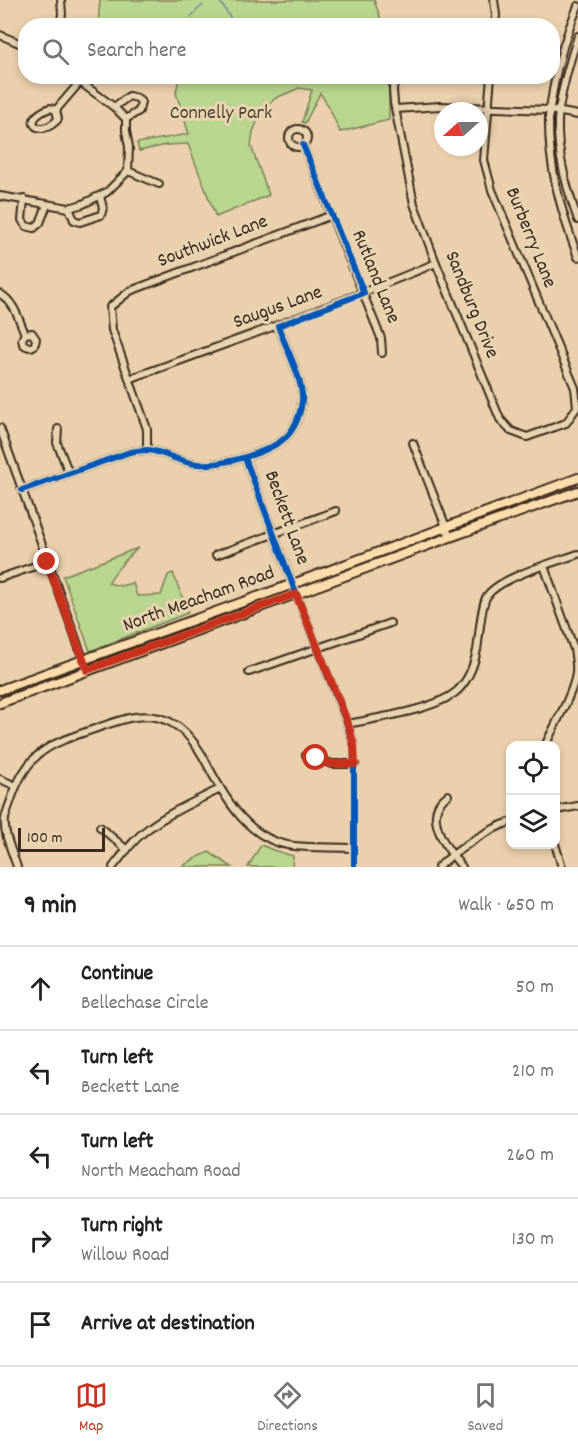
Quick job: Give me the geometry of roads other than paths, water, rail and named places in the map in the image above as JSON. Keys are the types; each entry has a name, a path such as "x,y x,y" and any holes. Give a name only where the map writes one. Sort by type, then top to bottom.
{"main road":[{"name":"North Meacham Road","path":"0,690 578,478"},
{"name":"North Meacham Road","path":"0,703 578,491"}],"street":[{"path":"61,0 61,18"},
{"path":"494,0 496,18"},
{"path":"560,58 578,6"},
{"path":"0,34 18,42"},
{"path":"578,36 559,110 563,167 578,220"},
{"path":"56,110 78,84"},
{"path":"0,196 69,208 107,192 128,171 129,147 126,119 114,107 80,84"},
{"name":"Sandburg Drive","path":"394,84 396,109 414,204 500,419 511,431 527,437 566,423 577,407"},
{"name":"Burberry Lane","path":"490,84 484,160 492,190 575,388 577,407"},
{"path":"555,84 550,110 554,178 566,225 578,256"},
{"path":"114,107 129,96 137,98 141,102 139,111 126,119"},
{"path":"396,109 440,106 559,110 578,115"},
{"name":"Rutland Lane","path":"303,145 364,293 381,338 382,353"},
{"path":"128,171 159,184"},
{"path":"69,208 74,220 80,222 101,214 103,208 100,196"},
{"path":"24,200 22,220 26,226 34,228 40,223 47,204"},
{"name":"Southwick Lane","path":"129,379 112,330 110,308 130,291 332,215"},
{"name":"Saugus Lane","path":"129,379 278,326 436,263"},
{"path":"0,294 11,304 25,334"},
{"path":"22,489 130,452 147,450 196,464 220,463 245,458 269,448 288,435 298,420 302,400 300,383 278,326"},
{"path":"129,379 147,429 147,450"},
{"path":"0,428 87,670"},
{"path":"58,429 57,443 69,473"},
{"path":"413,443 450,537"},
{"name":"Beckett Lane","path":"245,458 348,724 354,746 354,867"},
{"path":"216,555 336,511"},
{"path":"348,724 435,704 457,691 468,678 475,662 486,597 509,579 578,554"},
{"path":"0,578 47,562"},
{"path":"544,566 574,649 576,663 576,675 572,688 547,741"},
{"path":"249,672 390,623"},
{"path":"17,867 5,819 20,776 29,763 55,743 136,716 162,718 180,729 206,761 220,789 242,819 269,840 294,846 353,848"},
{"path":"306,755 332,764 355,764"},
{"path":"0,779 16,786"},
{"path":"113,867 147,830 164,817 220,789"},
{"path":"448,795 439,804 437,821 439,831 452,855 462,867"},
{"path":"560,809 578,806"},
{"path":"438,867 452,855 494,828 506,824"},
{"path":"100,827 127,850"},
{"path":"557,849 562,867"}],"waterway":[{"path":"219,0 230,18"},
{"path":"191,17 203,5"}],"park label":[{"name":"Connelly Park","path":"221,114"}]}
